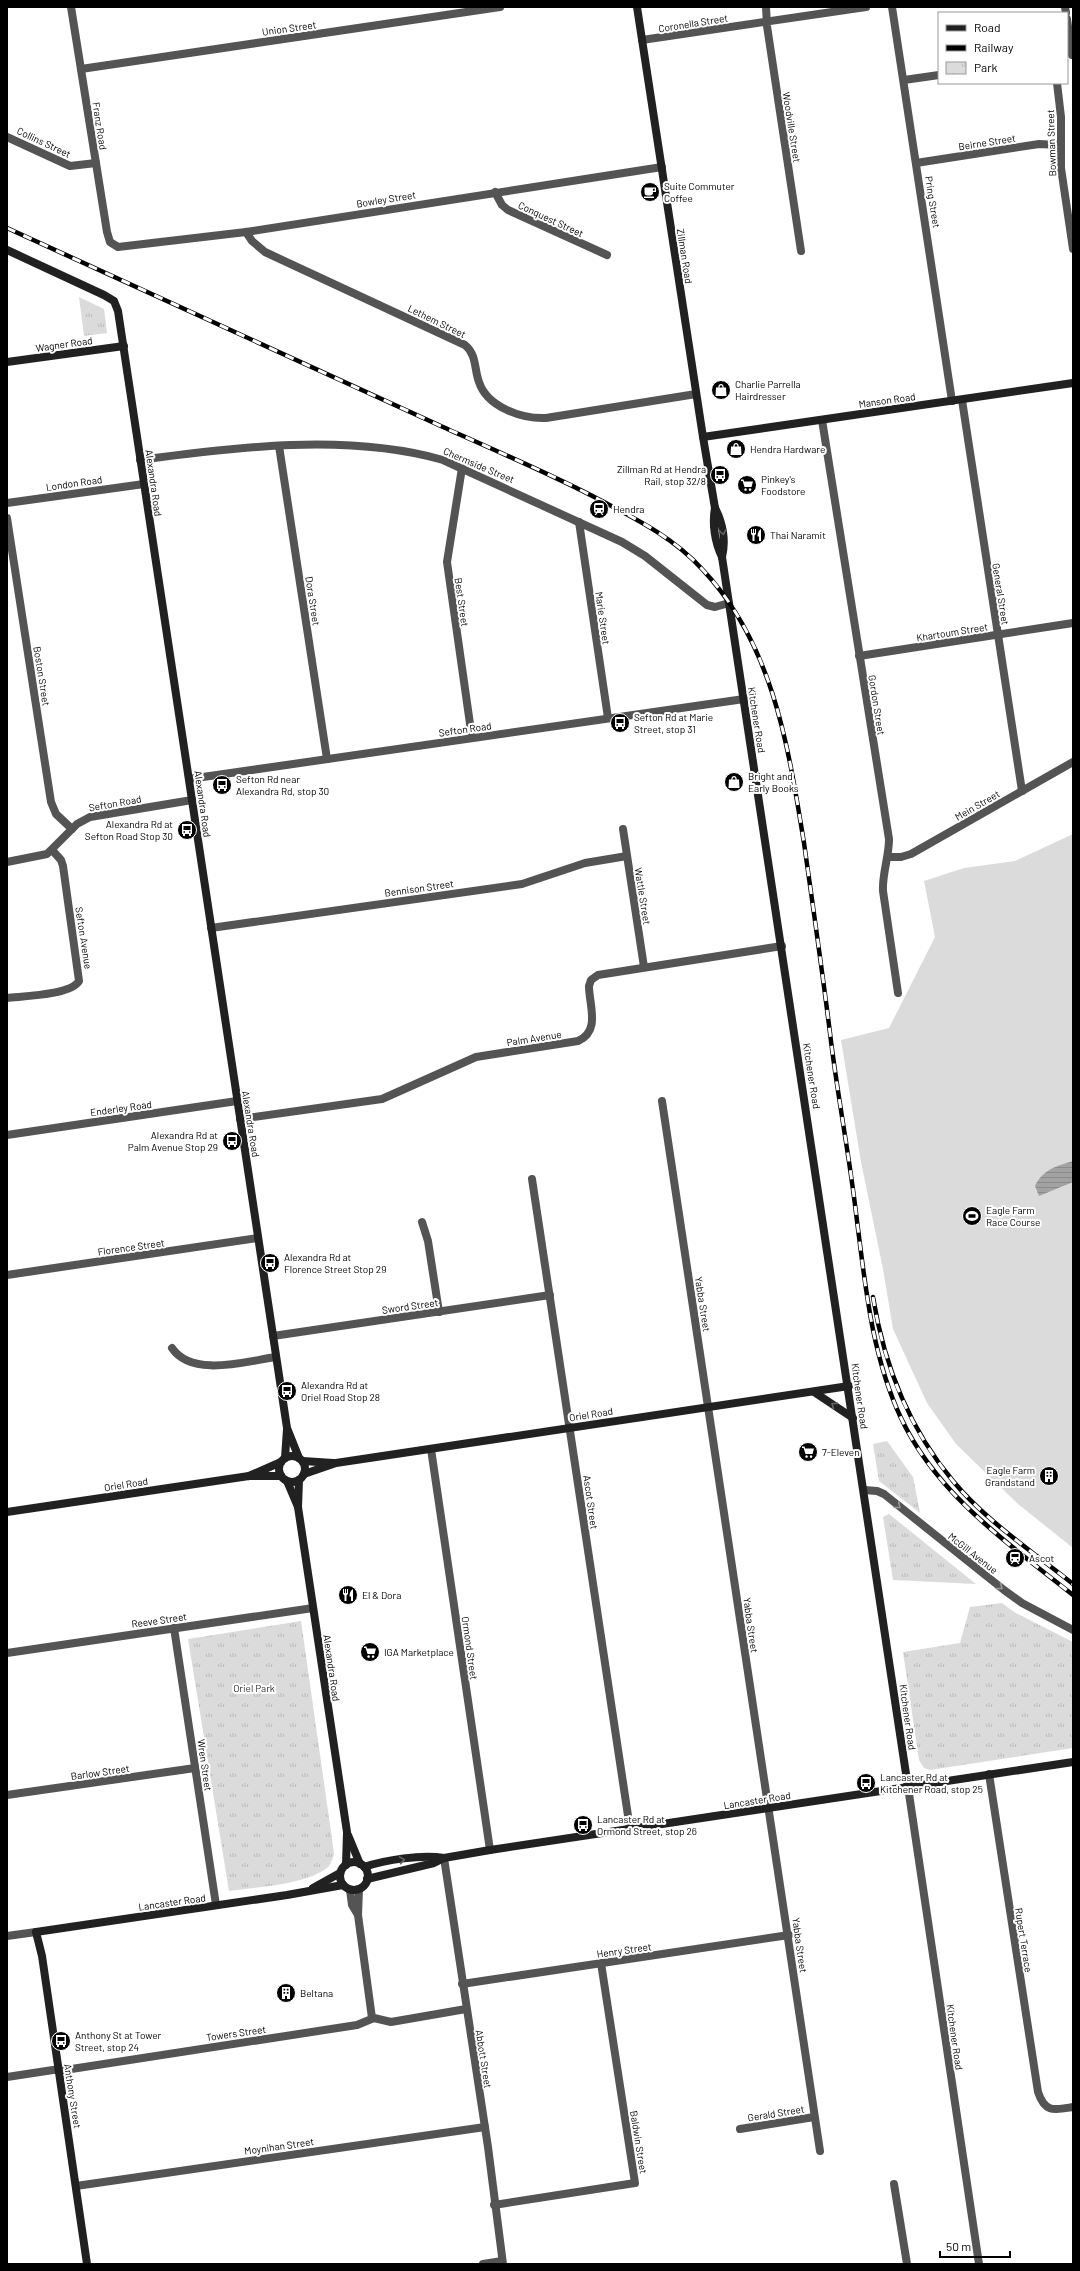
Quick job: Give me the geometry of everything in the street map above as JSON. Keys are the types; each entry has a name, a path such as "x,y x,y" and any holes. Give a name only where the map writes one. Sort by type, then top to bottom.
{"street":[{"name":"Franz Road","path":"71,7 107,232 110,242 114,246"},
{"name":"Union Street","path":"81,69 500,7"},
{"name":"Zillman Road","path":"637,7 703,437 715,508 720,518 723,532 725,547 722,557 729,603"},
{"name":"Woodville Street","path":"766,7 801,250"},
{"name":"Coronella Street","path":"642,40 866,7"},
{"name":"Pring Street","path":"892,7 952,401"},
{"path":"1068,25 1073,55"},
{"path":"904,80 938,75"},
{"name":"Bowman Street","path":"1057,84 1061,117 1061,168 1073,249"},
{"name":"Collins Street","path":"7,136 70,166 96,163"},
{"name":"Beirne Street","path":"916,163 1039,144 1060,145"},
{"name":"Bowley Street","path":"114,246 126,247 246,232 662,167"},
{"name":"Conquest Street","path":"495,192 502,205 508,210 607,255"},
{"name":"Lethem Street","path":"246,232 252,242 265,252 465,345 473,354 478,380 485,395 491,401 528,418 546,418 696,394"},
{"name":"Alexandra Road","path":"7,250 114,301 118,311 287,1428 301,1459"},
{"name":"Wagner Road","path":"7,362 124,346"},
{"name":"Manson Road","path":"703,437 1073,383"},
{"name":"General Street","path":"962,400 1022,791"},
{"name":"Gordon Street","path":"822,420 889,840 888,857 882,881 898,993"},
{"name":"Chermside Street","path":"140,460 240,447 279,446 391,449 417,452 462,468 634,548 707,606 715,607 729,603"},
{"name":"Dora Street","path":"279,446 327,759"},
{"name":"Best Street","path":"462,468 447,562 472,738"},
{"name":"London Road","path":"7,502 144,484"},
{"name":"Boston Street","path":"7,518 51,802 56,814 72,829"},
{"name":"Marie Street","path":"579,522 608,718"},
{"name":"Kitchener Road","path":"729,603 849,1386 979,2264"},
{"name":"Khartoum Street","path":"859,656 1073,623"},
{"name":"Sefton Road","path":"189,779 744,699"},
{"name":"Mein Street","path":"888,857 901,857 911,854 1073,762"},
{"name":"Sefton Road","path":"7,862 42,856 52,850 72,829 90,817 192,800"},
{"name":"Wattle Street","path":"623,828 644,967"},
{"name":"Sefton Avenue","path":"7,998 67,990 76,985 79,980 63,866 61,860 52,850"},
{"name":"Bennison Street","path":"211,928 522,884 585,864 627,856"},
{"name":"Palm Avenue","path":"240,1119 382,1099 476,1057 578,1041 588,1034 593,1025 589,986 593,978 601,974 782,946"},
{"name":"Enderley Road","path":"7,1135 237,1101"},
{"name":"Yabba Street","path":"662,1101 789,1935 820,2152"},
{"name":"Ascot Street","path":"532,1179 630,1829"},
{"path":"422,1222 428,1240 439,1312"},
{"name":"Florence Street","path":"7,1275 258,1238"},
{"name":"Sword Street","path":"273,1336 550,1295"},
{"path":"172,1348 180,1356 207,1367 276,1357"},
{"name":"Oriel Road","path":"302,1477 336,1463 849,1386"},
{"path":"814,1392 853,1418"},
{"name":"Alexandra Road","path":"283,1460 287,1428"},
{"name":"Ormond Street","path":"431,1449 490,1850"},
{"path":"292,1456 301,1459 302,1477 284,1479 279,1469 283,1460 292,1456"},
{"name":"Oriel Road","path":"301,1459 336,1463"},
{"name":"Oriel Road","path":"249,1476 283,1460"},
{"name":"Oriel Road","path":"7,1512 249,1476 284,1479"},
{"name":"Alexandra Road","path":"302,1477 298,1506 347,1832 346,1864"},
{"name":"Alexandra Road","path":"284,1479 298,1506"},
{"name":"McGill Avenue","path":"864,1490 878,1491 884,1494 1022,1603 1073,1630"},
{"name":"Reeve Street","path":"7,1653 313,1608"},
{"name":"Wren Street","path":"174,1628 216,1906"},
{"name":"Lancaster Road","path":"367,1880 434,1863 444,1858 490,1850 1073,1762"},
{"name":"Barlow Street","path":"7,1795 195,1768"},
{"name":"Rupert Terrace","path":"989,1774 1040,2099 1045,2106 1057,2110 1073,2107"},
{"name":"Alexandra Road","path":"347,1832 362,1865"},
{"name":"Lancaster Road","path":"362,1865 420,1857 432,1856 444,1858"},
{"name":"Abbott Street","path":"444,1858 485,2127 494,2205 503,2263"},
{"path":"358,1915 352,1905 340,1873 346,1864 351,1863 362,1865 367,1880 359,1889 358,1915 372,2018 391,2022 466,2009"},
{"name":"Lancaster Road","path":"310,1890 340,1873"},
{"path":"346,1887 359,1889"},
{"name":"Lancaster Road","path":"36,1932 216,1906 310,1890 346,1887"},
{"path":"7,1936 36,1932"},
{"name":"Anthony Street","path":"36,1932 42,1956 87,2264"},
{"name":"Henry Street","path":"462,1984 789,1935"},
{"name":"Baldwin Street","path":"494,2205 635,2183 601,1963"},
{"name":"Towers Street","path":"7,2077 357,2026 372,2018"},
{"name":"Gerald Street","path":"740,2129 814,2117"},
{"name":"Moynihan Street","path":"76,2186 485,2127"},
{"path":"894,2184 907,2264"},
{"path":"483,2264 503,2263"}],"green space":[{"path":"79,297 104,309 107,333 84,336"},
{"name":"Eagle Farm Race Course","path":"1073,834 1073,1548 1018,1504 956,1444 927,1403 893,1329 883,1269 861,1162 841,1040 889,1028 935,937 924,881 964,868 1015,861"},
{"path":"887,1441 913,1477 920,1513 879,1481 873,1444"},
{"path":"889,1514 976,1584 893,1580 883,1517"},
{"path":"1002,1603 1014,1612 1073,1642 1073,1748 930,1770 924,1768 919,1760 903,1652 960,1643 970,1607"},
{"name":"Oriel Park","path":"301,1621 334,1853 333,1857 328,1867 307,1878 281,1884 229,1891 188,1639"}],"shaded area":[{"path":"1073,1161 1073,1182 1039,1196 1035,1186 1038,1180 1051,1169"}],"railway":[{"path":"7,228 581,490 641,522 667,539 691,558 726,598 746,630 774,697 791,769 804,843 821,961 866,1291 876,1343 891,1394 901,1418 916,1446 934,1471 954,1494 1000,1537 1073,1595"},
{"path":"873,1297 884,1347 900,1394 923,1439 937,1460 953,1481 994,1522 1073,1584"}],"place":[{"name":"Suite Commuter Coffee","path":"650,192"},
{"name":"Charlie Parrella Hairdresser","path":"721,390"},
{"name":"Hendra Hardware","path":"736,449"},
{"name":"Zillman Rd at Hendra Rail, stop 32/8","path":"720,475"},
{"name":"Pinkey's Foodstore","path":"747,485"},
{"name":"Hendra","path":"599,509"},
{"name":"Thai Naramit","path":"756,535"},
{"name":"Sefton Rd at Marie Street, stop 31","path":"620,723"},
{"name":"Bright and Early Books","path":"734,782"},
{"name":"Sefton Rd near Alexandra Rd, stop 30","path":"222,785"},
{"name":"Alexandra Rd at Sefton Road Stop 30","path":"187,830"},
{"name":"Alexandra Rd at Palm Avenue Stop 29","path":"232,1141"},
{"name":"Eagle Farm Race Course","path":"972,1216"},
{"name":"Alexandra Rd at Florence Street Stop 29","path":"270,1263"},
{"name":"Alexandra Rd at Oriel Road Stop 28","path":"287,1391"},
{"name":"7-Eleven","path":"808,1452"},
{"name":"Eagle Farm Grandstand","path":"1049,1476"},
{"name":"Ascot","path":"1015,1558"},
{"name":"El & Dora","path":"348,1595"},
{"name":"IGA Marketplace","path":"370,1652"},
{"name":"Lancaster Rd at Kitchener Road, stop 25","path":"866,1783"},
{"name":"Lancaster Rd at Ormond Street, stop 26","path":"583,1825"},
{"name":"Beltana","path":"286,1993"},
{"name":"Anthony St at Tower Street, stop 24","path":"61,2041"}]}
